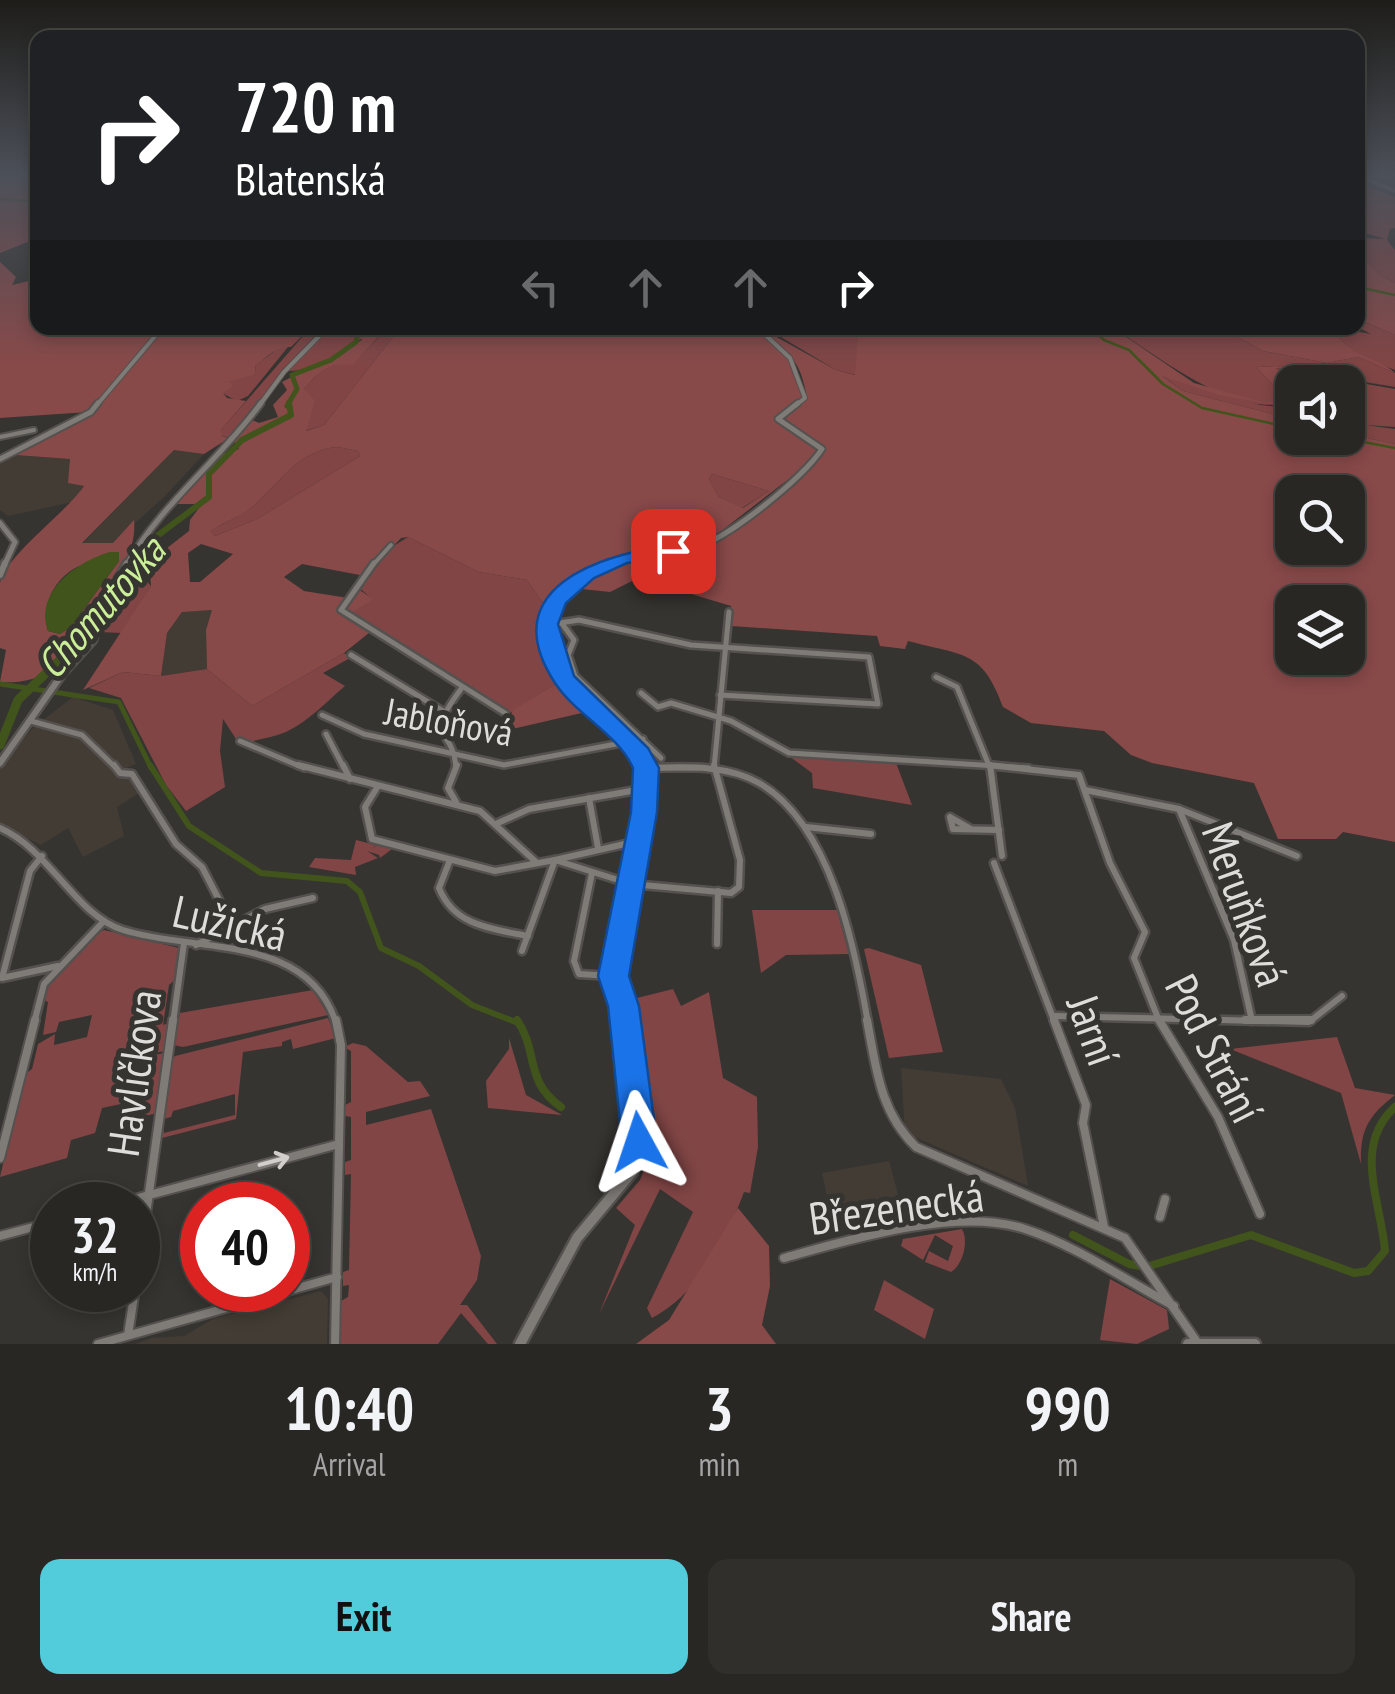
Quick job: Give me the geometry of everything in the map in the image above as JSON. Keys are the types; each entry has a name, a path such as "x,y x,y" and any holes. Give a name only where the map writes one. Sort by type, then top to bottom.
{"street":[{"path":"0,460 91,412 156,335"},
{"path":"0,763 63,673 93,640 99,619 149,528 238,435 284,372 321,335"},
{"path":"520,1344 577,1238 632,1172 639,1142 624,1006 613,976 648,788 646,768 630,744 565,680 552,653 547,624 556,600 603,565 644,553 692,549 724,534 814,462 822,449 780,424 780,415 805,398 801,372 794,358 766,335"},
{"path":"0,437 34,430"},
{"path":"0,523 15,542 0,575"},
{"path":"391,545 360,578 341,610 505,713"},
{"path":"555,860 630,884 731,893 740,887 740,860 715,768 729,612"},
{"path":"547,624 578,620 725,648 869,656 878,704 720,695"},
{"path":"562,624 574,640 568,655 570,666 585,687 661,758"},
{"path":"352,655 444,711"},
{"path":"936,677 957,687 990,765 1002,856"},
{"path":"458,804 448,788 458,764 456,756 439,732 444,711 461,688"},
{"path":"640,694 658,707 671,703 718,718 788,753 1074,772 1082,777 1085,790 1179,809 1297,856"},
{"name":"Jabloňová","path":"322,715 364,734 504,766 643,739"},
{"path":"31,721 72,727 98,746 120,772 132,774 176,844 202,866 230,923"},
{"path":"326,734 350,779"},
{"path":"240,740 290,764 458,804 498,823 536,862"},
{"path":"646,768 715,768 766,786 786,800 806,827 855,948 880,1095 894,1128 916,1147 1125,1238 1177,1307 1192,1343 1255,1344"},
{"path":"378,786 364,807 372,839 494,871 638,841"},
{"path":"498,823 529,809 648,788"},
{"name":"Pod Strání","path":"1085,790 1110,863 1144,932 1134,958 1158,1019 1218,1116 1260,1214"},
{"path":"589,798 598,848"},
{"name":"Meruňková","path":"1179,809 1234,940 1252,1021"},
{"path":"806,827 871,834"},
{"path":"0,828 42,856 103,922 44,984 5,1118 0,1158"},
{"path":"971,830 998,830"},
{"path":"42,856 30,871 2,978 58,966"},
{"path":"450,860 439,888 448,910 460,919 528,936"},
{"path":"522,951 555,860"},
{"name":"Jarní","path":"994,863 1086,1105 1083,1123 1104,1227"},
{"path":"592,873 574,961 579,974 613,976"},
{"path":"717,944 718,892"},
{"path":"196,946 230,923 265,909 313,898"},
{"name":"Lužická","path":"103,922 293,967 326,998 342,1044 335,1344"},
{"name":"Havlíčkova","path":"151,1182 184,943"},
{"path":"1054,1016 1309,1022 1342,996"},
{"path":"160,1192 339,1144"},
{"path":"1160,1217 1165,1200"},
{"name":"Březenecká","path":"784,1258 833,1244 957,1224 1020,1227 1177,1307"},
{"path":"0,1236 30,1228"},
{"path":"98,1344 337,1277"},
{"path":"128,1335 132,1312"}],"shaded area":[{"path":"0,240 30,240 30,241 0,253"},
{"path":"1365,240 1387,240 1395,250 1395,283 1380,275 1365,259"},
{"path":"1365,259 1380,275 1395,283 1395,335 1365,322"},
{"path":"0,262 16,277 12,285 30,281 30,335 154,335 88,412 0,418"},
{"path":"1365,322 1395,335 1395,370 1352,351 1339,335 1371,334 1365,331"},
{"path":"159,335 303,335 291,347 276,351 255,366 256,374 228,382 234,385 223,393 227,398 246,401 221,430 221,436 229,438 204,454 174,450 82,543 113,543 134,520 133,541 126,561 78,651 37,678 0,682 6,650 0,648 0,583 24,547 84,486 68,483 70,459 15,455 94,412","holes":["119,561 71,627 60,634 48,631 46,622 48,603 56,586 77,567"]},
{"path":"304,335 316,335 283,369 233,438 221,436 221,430"},
{"path":"322,335 363,338 316,364 287,371"},
{"path":"360,335 380,335 352,365 325,370 304,389 315,401 306,431 324,425 391,335 764,335 788,357 803,398 778,415 779,424 820,449 812,461 707,542 643,552 602,564 573,582 547,609 527,580 479,572 408,537 401,538 365,576 302,564 284,577 304,591 348,598 358,589 373,599 347,617 370,632 344,653 252,706 207,669 206,630 212,610 182,612 167,633 161,676 123,672 83,690 151,586 149,562 189,531 190,520 202,504 176,504 216,456 239,449 234,442 252,420 259,423 278,417 273,405 287,390 282,382 362,340","holes":["338,447 358,451 360,456 257,519 215,536 210,531 246,512 300,461","712,474 769,491 743,508 719,497 709,479","201,544 233,554 200,582 190,582 188,553"]},
{"path":"381,335 393,337 324,425 305,431 304,389 325,369 352,364"},
{"path":"768,335 836,370 855,375 858,335 1123,335 1194,383 1275,402 1275,405 1219,395 1162,376 1183,391 1275,415 1275,455 1365,455 1365,438 1395,444 1395,842 1343,832 1336,839 1278,839 1254,783 1152,763 1131,755 1104,731 1031,723 1003,707 987,674 957,653 908,641 905,649 880,646 877,636 731,626 731,606 638,578 610,592 572,588 623,559 710,544 822,454 824,449 782,424 782,416 807,399 797,366"},
{"path":"778,335 858,335 856,375 836,370"},
{"path":"1124,335 1234,335 1263,351 1327,363 1358,357 1395,373 1395,387 1365,382 1365,365 1256,367 1275,387 1275,404 1267,405 1220,393"},
{"path":"1234,335 1339,335 1353,351 1395,373 1358,357 1327,363 1263,351"},
{"path":"280,347 288,347 248,396 237,401 222,393 230,378 256,374 255,366"},
{"path":"1275,366 1275,387 1256,367"},
{"path":"1161,375 1275,406 1275,415 1183,391"},
{"path":"1365,384 1395,389 1395,427 1365,425"},
{"path":"1365,425 1395,429 1395,444 1365,438"},
{"path":"338,447 358,451 360,456 257,519 215,536 209,531 251,508 300,461"},
{"path":"185,448 204,454 165,496 113,543 81,545 174,450"},
{"path":"11,455 71,459 71,471 84,485 73,502 8,516 0,510 0,463"},
{"path":"712,474 769,491 742,508 719,497 709,479"},
{"path":"408,537 479,572 527,580 547,609 540,630 556,684 510,713 376,628 370,632 347,617 372,599 356,585 392,547"},
{"path":"110,552 119,552 119,561 71,627 60,634 48,631 45,617 52,592 72,571"},
{"path":"134,568 151,586 123,633 98,632 101,619"},
{"path":"213,610 206,630 207,669 161,676 167,633 183,611"},
{"path":"344,653 350,658 323,673 345,686 294,728 240,745 223,719 220,751 225,787 186,811 166,785 121,698 89,688 123,672 161,676 207,669 252,706"},
{"path":"556,684 586,712 504,731 513,710"},
{"path":"73,697 113,710 136,764 121,770 133,779 139,793 117,807 124,836 83,857 68,828 41,845 0,825 0,767 33,728"},
{"path":"789,756 896,763 912,805 813,788 812,773"},
{"path":"356,840 376,845 371,850 379,843 417,853 392,849 380,858 367,851 378,858 355,867 356,875 309,867 315,858 351,860"},
{"path":"752,910 837,910 849,954 786,955 761,973"},
{"path":"104,930 179,948 177,978 169,985 163,1025 169,1023 164,1051 155,1053 156,1041 127,1049 122,1074 152,1068 155,1055 164,1053 157,1113 132,1119 135,1101 102,1108 95,1133 71,1140 67,1158 0,1177 24,1075 32,1069 38,1044 55,1034 54,1045 87,1037 92,1015 59,1022 56,1032 43,1035 48,1002 42,999 67,959 85,941"},
{"path":"864,949 921,965 943,1052 889,1058"},
{"path":"673,989 681,1006 709,992 723,1078 757,1097 758,1147 750,1193 744,1192 729,1228 697,1280 684,1295 652,1318 647,1308 693,1212 660,1189 599,1314 635,1225 616,1208 640,1180 650,1155 629,1000"},
{"path":"313,990 328,1015 183,1047 174,1045 180,1013"},
{"path":"328,1018 336,1038 293,1049 291,1039 282,1042 282,1046 243,1052 236,1119 158,1139 163,1127 164,1133 235,1115 235,1094 173,1111 171,1117 163,1119 168,1064 175,1056"},
{"path":"1337,1037 1355,1088 1395,1095 1368,1125 1361,1164 1341,1093 1230,1049"},
{"path":"509,1038 526,1095 562,1115 488,1108 486,1081 509,1049"},
{"path":"353,1043 366,1046 408,1082 420,1081 430,1096 366,1112 366,1125 431,1109 481,1256 477,1280 460,1305 467,1305 497,1344 488,1344 461,1313 438,1344 340,1344 341,1301 348,1297 349,1285 343,1286 343,1272 349,1270 351,1174 345,1175 345,1162 351,1160 351,1117 345,1116 345,1105 351,1102 351,1051 344,1047"},
{"path":"901,1068 1001,1079 1015,1108 1028,1186 905,1133"},
{"path":"889,1161 905,1220 835,1232 822,1173"},
{"path":"738,1208 769,1246 770,1286 762,1325 776,1344 636,1344 669,1320"},
{"path":"962,1229 964,1252 951,1272 925,1262 929,1251 948,1261 953,1246 935,1235 923,1260 901,1246 903,1239"},
{"path":"1110,1279 1167,1310 1169,1329 1137,1344 1100,1340"},
{"path":"884,1280 934,1309 925,1339 874,1310"},
{"path":"321,1291 328,1299 327,1344 135,1344 152,1338 184,1336 213,1319 240,1312 310,1312 310,1294"}],"waterway":[{"path":"1365,289 1395,295"},
{"name":"Chomutovka","path":"287,406 297,389 292,375 331,360 356,342 358,335"},
{"path":"1099,335 1129,350 1163,384 1202,408 1275,424"},
{"name":"Chomutovka","path":"133,566 141,548 209,497 209,474 242,440 291,415 289,403"},
{"path":"1365,442 1395,448"},
{"name":"Chomutovka","path":"0,745 18,700 88,633 102,605 134,563"},
{"path":"0,684 119,702 151,768"},
{"path":"150,765 189,826 261,873 347,881 360,892 381,948 419,966 472,1005 518,1023"},
{"path":"517,1020 542,1087 561,1107"},
{"path":"1073,1235 1129,1264 1146,1267 1251,1235 1354,1273 1368,1271 1385,1251 1372,1157 1382,1122 1395,1107"}],"route":[{"path":"639,1142 624,1006 613,976 648,788 646,768 630,744 576,696 552,653 547,624 556,600 587,574 622,557 673,551"}]}
